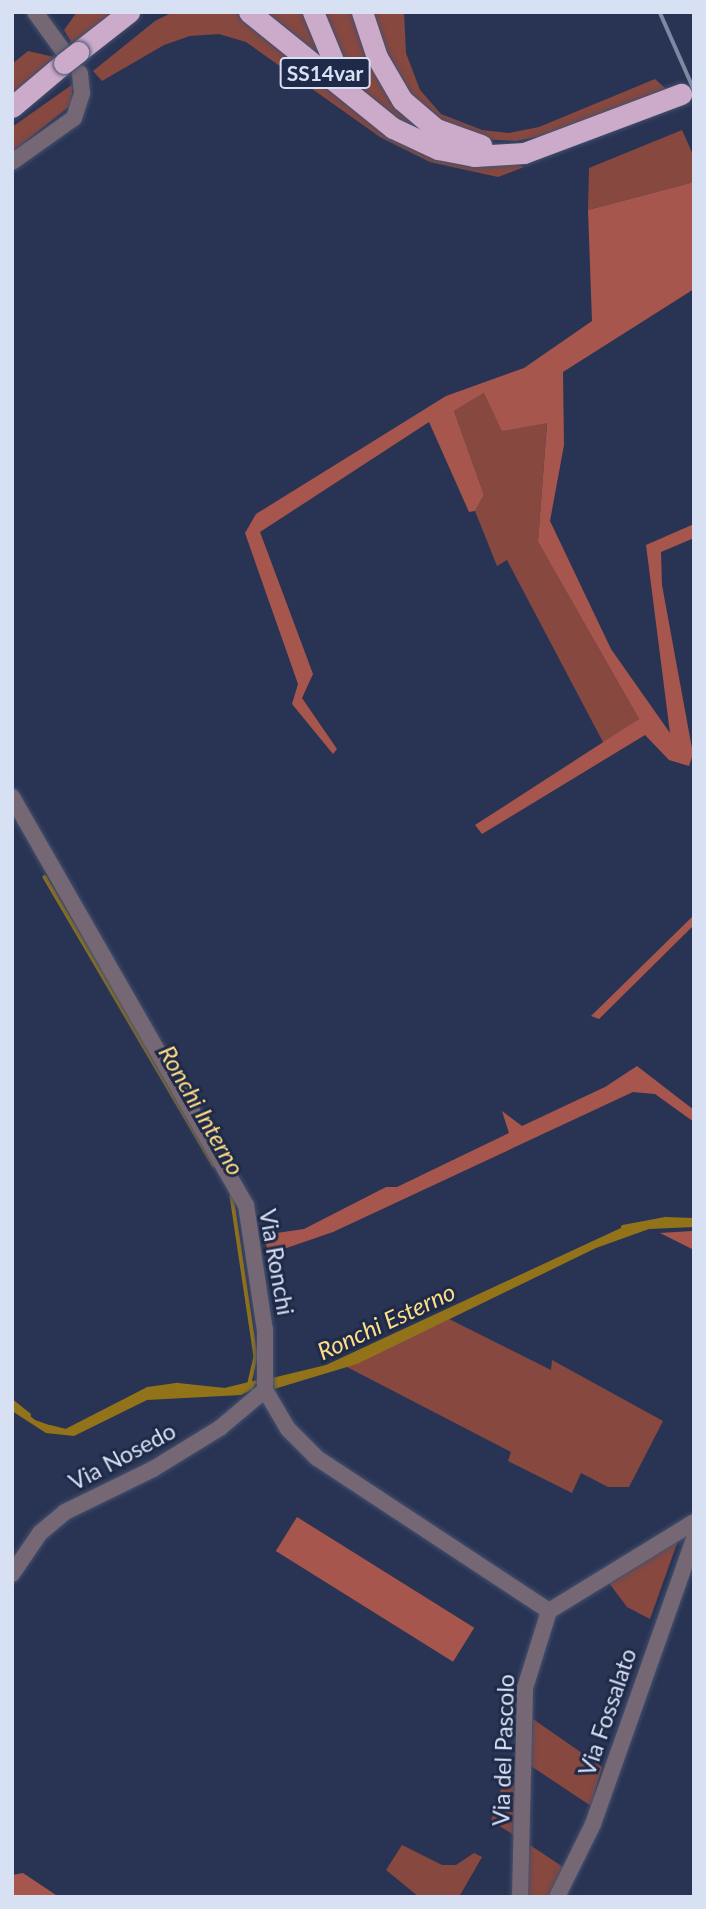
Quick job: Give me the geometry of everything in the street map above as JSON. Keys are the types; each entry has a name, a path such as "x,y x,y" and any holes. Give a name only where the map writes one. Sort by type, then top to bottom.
{"highway":[{"path":"12,107 123,17 142,12"},
{"name":"SS14var","path":"249,12 379,117"},
{"path":"313,12 335,65 379,117 438,149 474,156 524,153 681,94"},
{"path":"362,12 377,57 397,93 436,129 477,145 508,149 576,135"}],"street":[{"path":"12,162 74,117 82,93 71,60 35,12"},
{"name":"Via Ronchi","path":"12,797 246,1205 265,1330 265,1382"},
{"path":"265,1382 293,1436 317,1458 549,1611 694,1522"},
{"name":"Via Nosedo","path":"12,1574 40,1533 65,1512 153,1469 220,1428 265,1382"},
{"name":"Via Fossalato","path":"556,1897 593,1824 694,1539"},
{"name":"Via del Pascolo","path":"520,1897 525,1688 549,1611"}],"shaded area":[{"path":"77,12 125,12 76,50 64,30"},
{"path":"173,12 233,12 249,19 359,111 524,167 498,177 430,162 380,137 246,42 219,34 190,36 164,45 102,81 93,71 155,21"},
{"path":"256,12 308,12 329,65"},
{"path":"322,12 357,12 426,132 407,128 358,88"},
{"path":"369,12 404,12 406,53 420,90 441,114 482,130 509,133 539,127 655,79 666,89 547,135 516,141 479,139 445,127 421,109 386,63"},
{"path":"28,51 58,58 12,96 12,64"},
{"path":"73,84 71,105 12,152 12,127"},
{"path":"682,130 694,157 694,182 588,210 589,168"},
{"path":"694,182 694,289 563,372 564,445 550,521 611,649 670,733 646,545 694,524 694,538 661,552 662,585 693,754 689,766 669,760 645,735 482,834 475,825 639,719 538,542 547,423 502,431 484,393 454,411 484,495 475,511 469,512 429,422 260,532 313,674 302,698 337,749 333,754 292,704 298,684 245,533 256,514 446,396 524,368 592,321 588,210"},
{"path":"484,393 547,422 538,542 639,719 604,744 507,560 497,566 475,511 484,495 454,411"},
{"path":"694,915 694,925 599,1019 591,1016"},
{"path":"637,1066 694,1110 694,1122 655,1094 633,1092 333,1232 269,1254 263,1235 304,1229 386,1187 397,1187 509,1133 502,1111 522,1126 605,1087"},
{"path":"665,1219 694,1220 694,1227 649,1229 596,1248 357,1364 274,1389 272,1378 326,1365 623,1227"},
{"path":"692,1231 694,1250 660,1233"},
{"path":"449,1319 551,1370 552,1360 663,1421 629,1487 608,1487 581,1473 572,1493 508,1461 511,1452 347,1367"},
{"path":"256,1382 253,1389 241,1395 147,1400 74,1436 46,1433 12,1411 12,1401 35,1420 66,1431 148,1389 178,1385 225,1390"},
{"path":"297,1517 474,1628 453,1662 276,1551"},
{"path":"680,1535 650,1619 627,1607 609,1583"},
{"path":"533,1719 602,1767 591,1806 531,1766"},
{"path":"508,1766 514,1766 514,1835 491,1821"},
{"path":"402,1845 442,1865 456,1865 474,1853 482,1857 459,1897 419,1897 386,1870"},
{"path":"530,1845 563,1867 548,1897 525,1897"},
{"path":"23,1873 59,1897 12,1897 12,1875"}],"waterway":[{"name":"Ronchi Interno","path":"45,877 214,1165"},
{"name":"Ronchi Interno","path":"232,1196 256,1357 250,1383"},
{"name":"Ronchi Esterno","path":"623,1227 665,1219 694,1220"},
{"name":"Ronchi Esterno","path":"50,1427 66,1431 148,1389 178,1385 225,1390 261,1381"},
{"name":"Ronchi Esterno","path":"12,1401 29,1415"}],"railway":[{"path":"660,12 694,89"}]}
